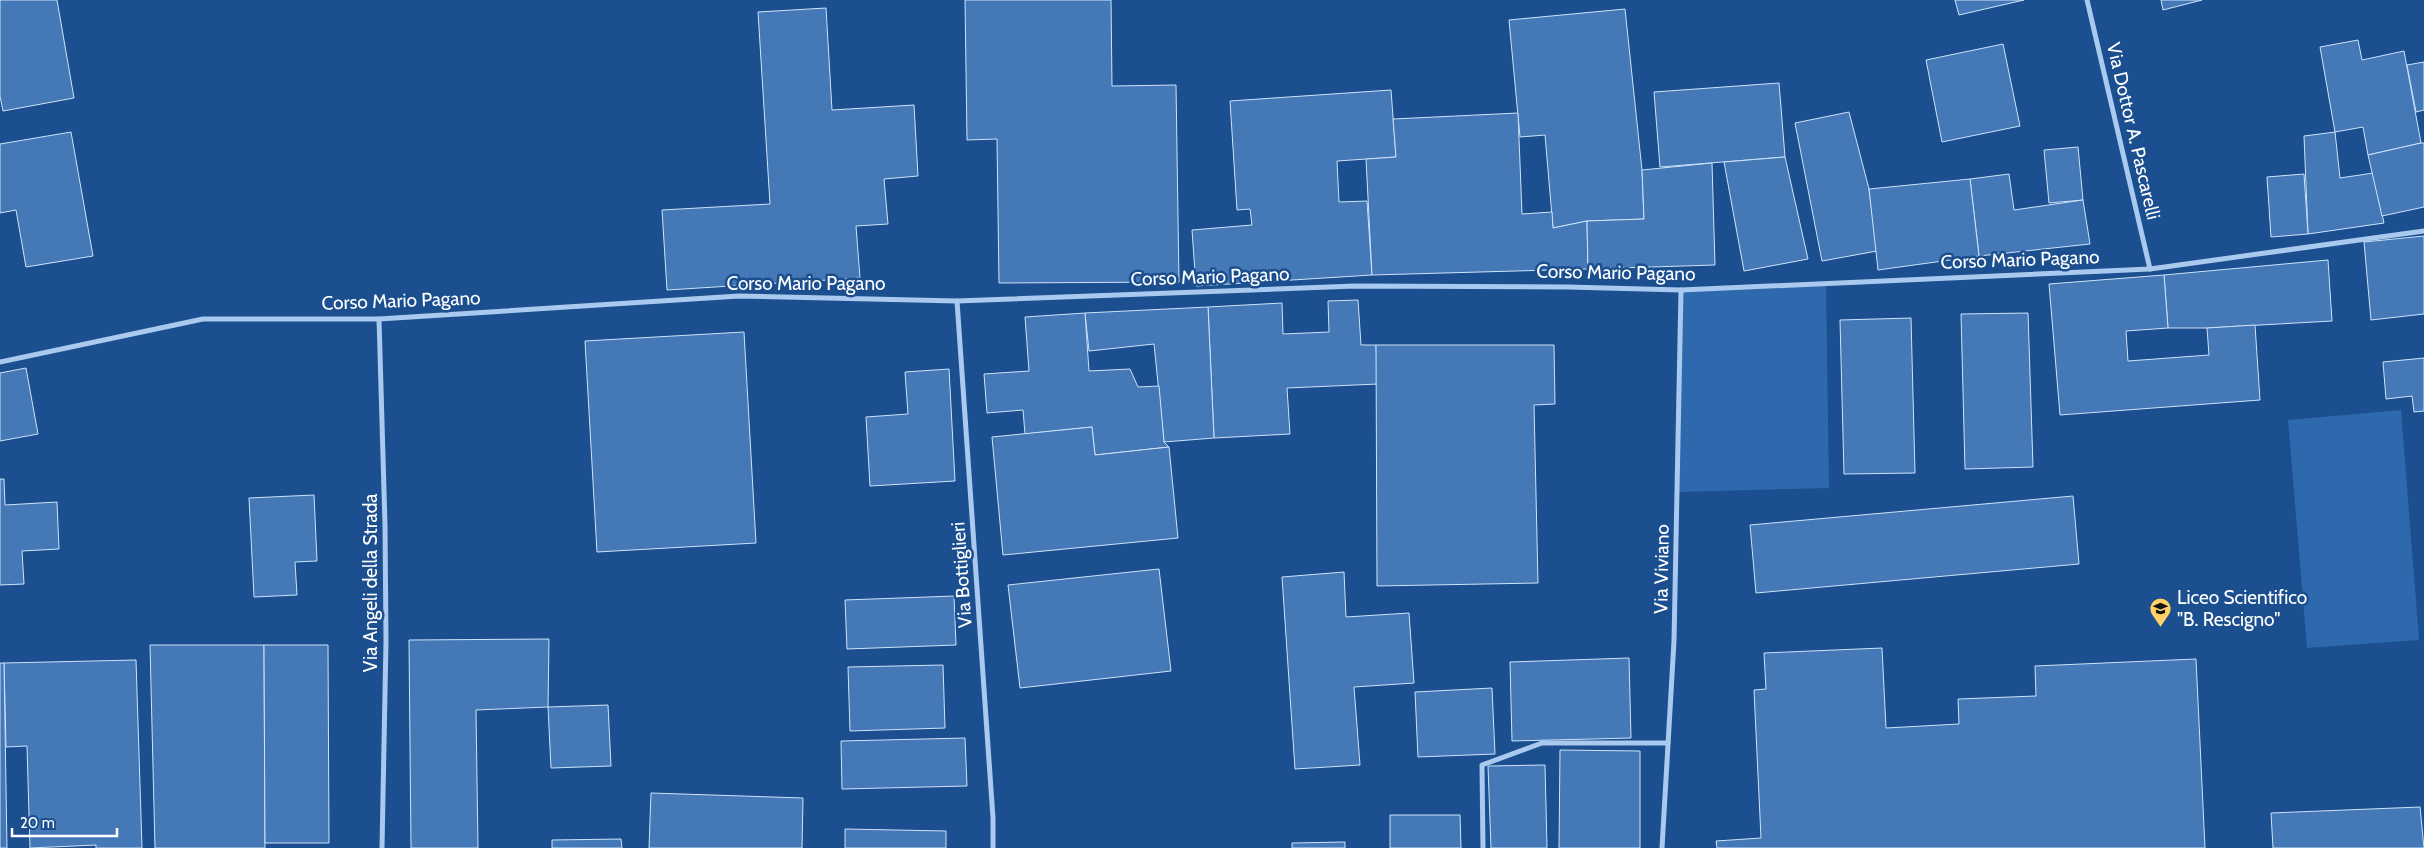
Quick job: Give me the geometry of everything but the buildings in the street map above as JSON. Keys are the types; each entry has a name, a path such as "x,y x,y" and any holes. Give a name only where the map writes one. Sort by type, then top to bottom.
{"street":[{"name":"Via Dottor A. Pascarelli","path":"2087,0 2150,269"},
{"name":"Corso Mario Pagano","path":"0,362 203,320 379,318 739,296 957,301 1355,286 1681,290 2150,269 2424,231"},
{"name":"Via Viviano","path":"1662,848 1674,640 1681,290"},
{"name":"Via Bottiglieri","path":"957,301 992,808 993,848"},
{"name":"Via Angeli della Strada","path":"379,318 385,525 386,641 382,848"},
{"path":"1483,848 1482,765 1542,743 1668,743"}],"shaded area":[{"path":"1826,282 1829,488 1678,492 1681,290"},
{"path":"2401,410 2419,640 2307,648 2288,420"}],"place":[{"name":"Liceo Scientifico \"B. Rescigno\"","path":"2161,627"}]}
